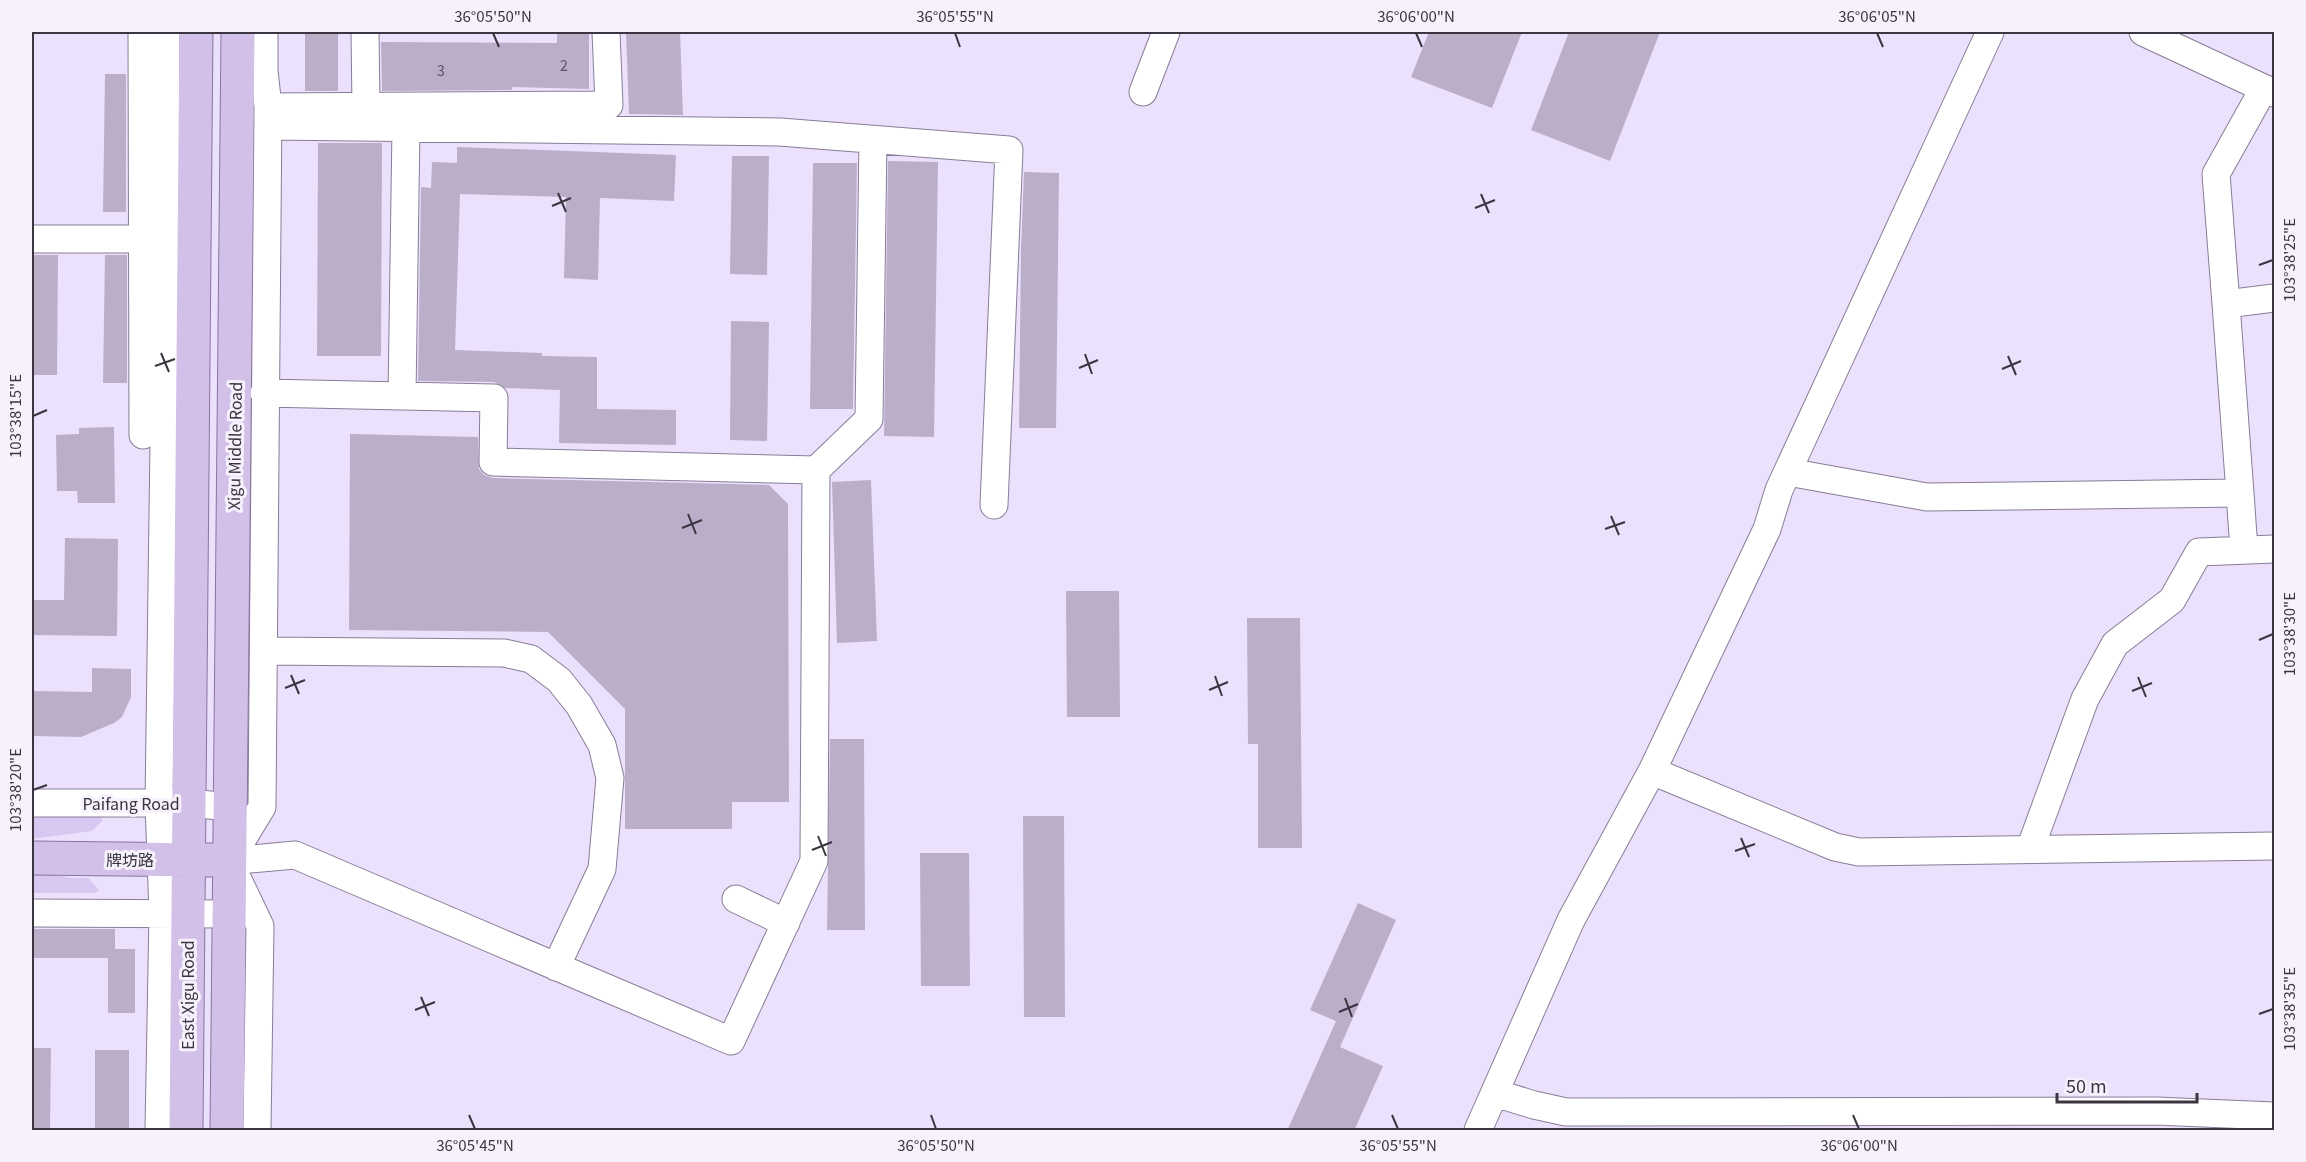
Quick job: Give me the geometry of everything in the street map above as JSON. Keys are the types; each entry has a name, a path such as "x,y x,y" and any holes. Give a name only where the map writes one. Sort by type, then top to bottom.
{"main road":[{"path":"174,859 196,109 196,32"},
{"name":"Xigu Middle Road","path":"229,861 258,113 238,32"},
{"path":"196,109 258,113"},
{"name":"牌坊路","path":"38,858 229,861"},
{"name":"East Xigu Road","path":"174,859 186,1131"},
{"path":"227,1131 229,861"}],"street":[{"path":"142,32 143,435"},
{"path":"166,32 165,372 174,803"},
{"path":"229,861 262,807 264,393 258,113 264,71 264,32"},
{"path":"365,32 366,106"},
{"path":"258,113 366,106 609,105 606,32"},
{"path":"1143,92 1166,32"},
{"path":"1478,1131 1571,920 1652,771 1767,529 1779,490 1990,32"},
{"path":"2143,32 2269,91 2216,174 2244,550"},
{"path":"258,113 405,127 780,132 1010,150 994,505"},
{"path":"402,396 405,127"},
{"path":"264,393 494,398 493,462 816,470 869,419 873,140"},
{"path":"32,239 142,239"},
{"path":"2226,304 2274,298"},
{"path":"229,861 295,855 731,1041 814,861 816,470"},
{"path":"1788,472 1927,497 2240,493"},
{"path":"2030,849 2085,699 2115,644 2172,600 2199,552 2274,549"},
{"path":"264,651 504,653 531,659 559,680 579,705 602,745 610,778 602,868 556,967"},
{"path":"1652,771 1835,847 1859,852 2274,846"},
{"name":"Paifang Road","path":"32,803 174,803 230,807"},
{"path":"229,861 260,926 257,1131"},
{"path":"736,899 786,923"},
{"path":"32,913 229,914"},
{"path":"159,1131 175,914"},
{"path":"1495,1093 1534,1106 1566,1112 2156,1111 2274,1116"}],"shaded area":[{"path":"32,816 99,816 103,820 92,831 32,839"},
{"path":"32,871 72,878 88,878 99,890 95,893 32,893"}],"building":[{"path":"305,32 338,32 338,91 305,91"},
{"path":"557,32 589,32 589,89 512,87 512,90 382,91 381,42 557,43"},
{"path":"626,32 680,32 683,115 629,114"},
{"path":"1429,32 1522,32 1492,108 1411,77"},
{"path":"1569,32 1660,32 1610,161 1531,130"},
{"path":"105,74 126,74 126,212 103,212"},
{"path":"318,143 382,143 381,356 317,356"},
{"path":"457,147 676,155 674,201 600,198 598,280 564,278 566,197 460,194 455,350 597,357 597,409 676,410 676,445 559,443 560,390 505,388 494,382 418,381 421,187 431,188 432,162 457,163"},
{"path":"732,156 769,156 767,275 730,274"},
{"path":"888,161 938,162 934,437 884,436"},
{"path":"813,163 857,163 853,409 810,409"},
{"path":"1024,172 1059,173 1056,428 1019,428"},
{"path":"32,255 58,255 57,375 32,375"},
{"path":"105,255 127,255 127,383 103,383"},
{"path":"731,321 769,322 767,441 730,440"},
{"path":"114,427 115,503 78,503 77,491 57,491 56,435 79,434 79,428"},
{"path":"350,434 478,437 479,469 484,475 493,478 769,485 788,504 789,802 732,802 732,829 625,829 625,709 548,632 349,630"},
{"path":"871,480 877,641 837,643 832,482"},
{"path":"65,538 118,539 117,636 32,635 32,600 64,600"},
{"path":"1066,591 1119,591 1120,717 1067,717"},
{"path":"1247,618 1300,618 1302,848 1258,848 1258,744 1248,744"},
{"path":"92,668 131,669 131,697 122,717 114,723 81,737 32,736 32,691 92,692"},
{"path":"830,739 864,739 865,930 827,930"},
{"path":"1023,816 1064,816 1065,1017 1024,1017"},
{"path":"920,853 969,853 970,986 921,986"},
{"path":"1358,903 1396,920 1340,1047 1383,1066 1354,1131 1287,1131 1336,1021 1310,1010"},
{"path":"32,929 115,929 115,949 135,949 135,1013 108,1013 108,958 32,958"},
{"path":"32,1048 51,1048 50,1131 32,1131"},
{"path":"95,1050 129,1050 129,1131 95,1131"}]}
